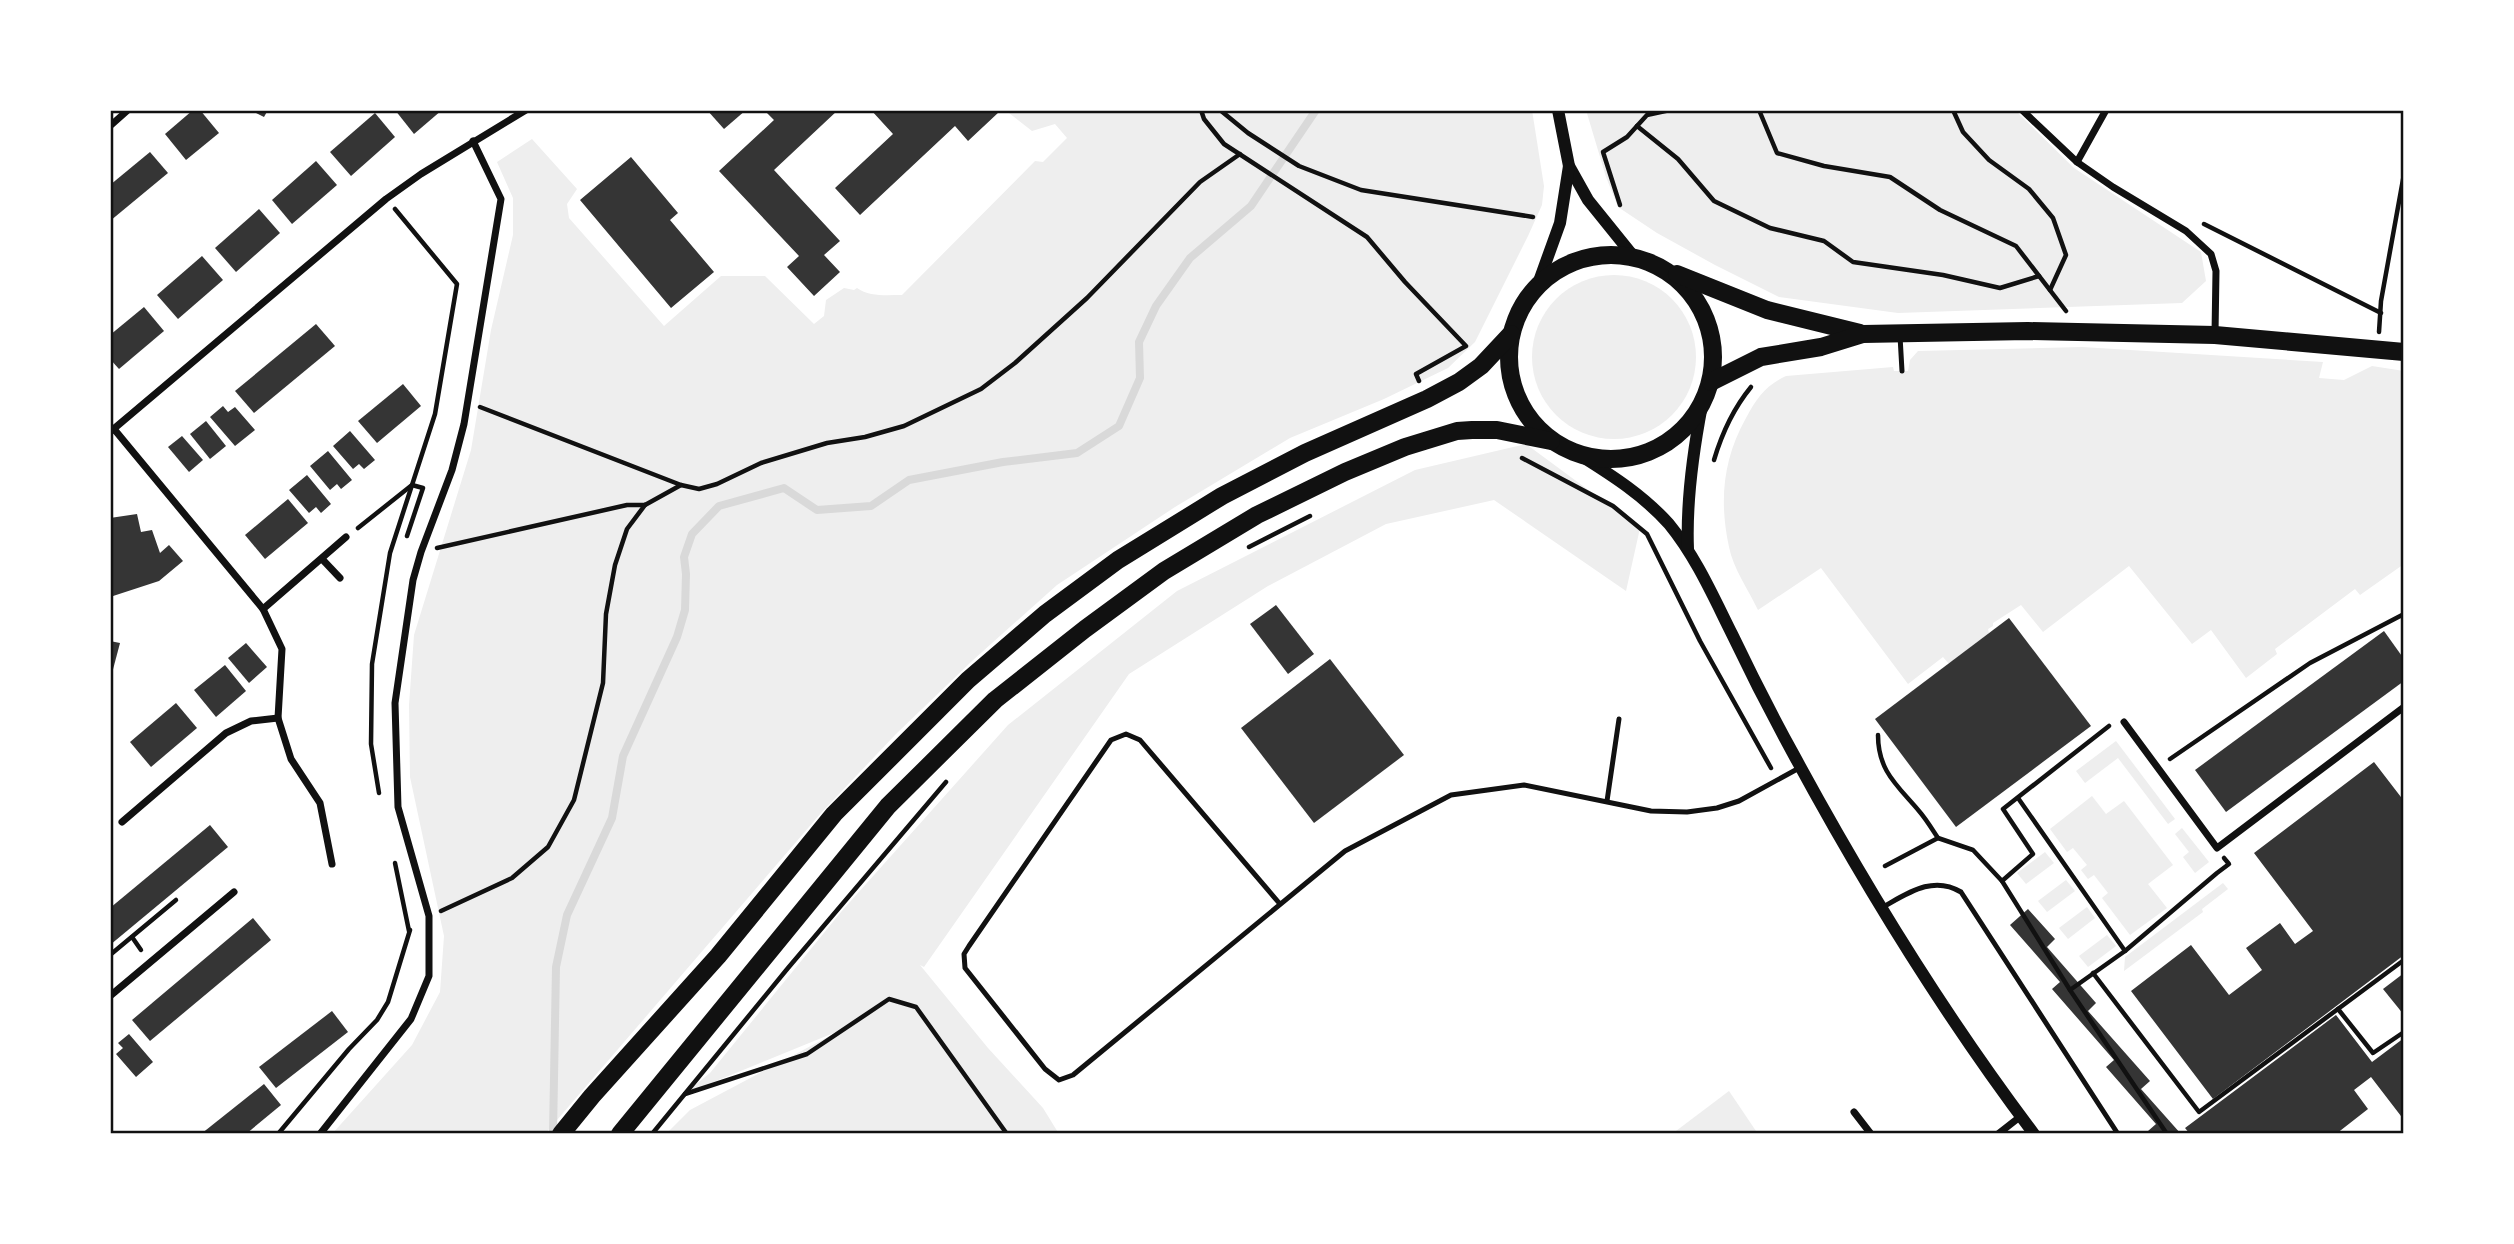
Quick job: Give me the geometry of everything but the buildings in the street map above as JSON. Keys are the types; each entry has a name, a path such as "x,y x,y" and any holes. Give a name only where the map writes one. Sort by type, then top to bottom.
{"main road":[{"path":"1552,441 1530,420 1515,393 1508,364 1511,334 1521,307 1538,284 1566,264 1599,255 1634,257 1767,310 1863,334 2081,332 2215,335 2404,352"},
{"path":"620,1134 888,806 995,700 1164,571 1256,515 1345,472 1405,447 1457,431 1497,430 1552,441 1581,456 1616,460 1651,452 1681,433 1702,405 1711,382 1714,356 1710,329 1700,305 1683,284 1662,268"},
{"path":"561,1134 718,956 834,814 968,680 1045,614 1118,560 1222,496 1305,453 1459,382 1481,366 1511,334"},
{"path":"1711,382 1762,357 1821,347 1863,334"}],"street":[{"path":"110,126 128,110"},
{"path":"332,864 320,803 291,759 278,718 282,649 264,609 112,431 386,199 473,141 526,110"},
{"path":"1558,110 1569,166 1588,200 1634,257"},
{"path":"2022,110 2077,162 2186,231 2211,254 2216,271 2215,335"},
{"path":"2077,162 2106,110"},
{"path":"320,1134 411,1019 429,976 429,916 398,807 395,703 413,580 452,470 468,402 501,199 473,141"},
{"path":"1538,284 1560,223 1569,166"},
{"path":"1688,549 1689,500 1702,405"},
{"path":"1581,456 1631,489 1688,549 1801,767 1926,980 2034,1134"},
{"path":"264,609 346,537"},
{"path":"322,559 340,578"},
{"path":"2124,722 2217,848 2404,707"},
{"path":"122,822 226,733 251,720 278,718"},
{"path":"110,996 234,892"},
{"path":"1854,1112 1871,1134"},
{"path":"1997,1134 2021,1116"}],"lane":[{"path":"1900,333 1902,371"},
{"path":"1607,801 1619,719"},
{"path":"1280,904 1140,740 1126,734 1111,740 969,946 964,954 965,968 1045,1069 1059,1080 1073,1075 1345,851 1451,795 1524,785 1651,811 1687,812 1717,808 1739,801 1801,767"},
{"path":"1883,907 1929,884 1943,884 1961,892 2118,1134"}],"path":[{"path":"1200,110 1224,144 1367,237 1405,282 1466,346 1416,374"},
{"path":"1220,110 1248,134 1299,166 1361,190 1533,217"},
{"path":"1620,205 1604,152 1627,137 1648,113 1670,110"},
{"path":"1759,110 1777,153 1824,166 1890,177 1940,209 2016,246 2081,332"},
{"path":"1953,110 1963,132 1989,160 2029,189 2053,218 2066,255 2049,290"},
{"path":"1637,126 1678,159 1714,201 1770,228 1824,241 1853,262 1942,275 2000,288 2039,276"},
{"path":"468,402 681,485 699,489 717,484 761,463 827,443 865,438 904,426 981,389 1015,363 1087,298 1200,182 1240,155"},
{"path":"2377,348 2381,301 2404,174"},
{"path":"2196,219 2381,313"},
{"path":"1713,469 1714,458 1725,428 1740,400 1758,380"},
{"path":"1514,453 1613,506 1647,534 1700,641 1778,781"},
{"path":"346,537 412,485 423,488 403,548 421,552 627,505 645,505"},
{"path":"278,1134 349,1049 377,1020 388,1002 410,931 429,916 512,878 548,847 573,800 603,683 606,614 615,565 627,529 645,505 681,485"},
{"path":"1246,549 1317,512"},
{"path":"2157,768 2310,663 2404,614"},
{"path":"2002,881 2033,854 2003,809 2110,725"},
{"path":"1878,735 1878,750 1885,769 1897,788 1919,811 1938,838 1973,850 2002,881 2167,1134"},
{"path":"652,1134 911,820 948,780"},
{"path":"2018,798 2125,951"},
{"path":"1885,866 1938,838"},
{"path":"2070,989 2125,951 2228,864 2217,848"},
{"path":"110,955 176,900"},
{"path":"2093,973 2199,1112 2404,960"},
{"path":"684,1094 807,1054 889,999 916,1007 1007,1134"},
{"path":"2339,1009 2373,1053 2404,1032"}],"shaded area":[{"path":"1005,110 1532,110 1544,186 1542,205 1475,342 1448,368 1384,399 1290,438 1175,507 1057,585 896,734 821,813 545,1134 332,1134 412,1045 440,992 444,936 410,777 409,705 414,635 471,450 491,330 513,235 513,198 497,162 532,139 577,189 567,204 569,218 664,326 721,276 765,276 814,324 824,316 826,300 844,288 857,288 878,295 902,295 1035,161 1043,162 1067,138 1055,124 1032,131"},
{"path":"1586,110 2015,110 2074,168 2201,252 2206,281 2182,303 1898,313 1779,297 1657,233 1618,207"},
{"path":"1614,275 1646,281 1660,288 1672,299 1683,311 1690,325 1696,357 1690,389 1683,403 1672,415 1660,426 1646,433 1614,439 1582,433 1568,426 1556,415 1545,403 1538,389 1532,357 1538,325 1545,311 1556,299 1568,288 1582,281"},
{"path":"2082,347 2323,362 2319,378 2344,380 2372,366 2404,371 2404,564 2360,595 2355,589 2275,649 2277,654 2246,678 2211,630 2192,644 2129,566 2043,632 2021,605 1993,623 1988,629 1989,633 1949,664 1943,657 1908,684 1821,568 1758,610 1731,555 1724,497 1728,465 1738,433 1767,388 1786,376 1893,367 1894,371 1908,371 1910,360 1918,351"},
{"path":"1526,444 1640,528 1626,591 1494,500 1386,524 1268,586 1129,674 924,967 920,965 988,1048 1043,1108 1059,1134 666,1134 690,1110 841,1030 684,1094 710,1073 841,912 1008,725 1177,591 1415,470"},
{"path":"2116,741 2175,819 2168,824 2118,758 2085,783 2076,771"},
{"path":"2092,796 2106,814 2124,801 2173,865 2148,884 2167,908 2130,935 2102,898 2108,893 2094,875 2088,879 2081,870 2087,865 2073,848 2067,852 2050,829"},
{"path":"2182,828 2209,862 2195,873 2183,857 2189,852 2175,834"},
{"path":"2045,852 2054,863 2026,884 2017,873"},
{"path":"2066,880 2075,891 2047,912 2038,901"},
{"path":"2223,883 2228,889 2202,909 2203,912 2124,971 2125,957"},
{"path":"2087,907 2095,918 2068,939 2059,928"},
{"path":"2107,935 2116,946 2088,967 2079,956"},
{"path":"1729,1091 1758,1134 1672,1134"}],"waterway":[{"path":"553,1134 556,967 567,915 612,818 623,756 677,637 685,610 684,557 692,534 719,506 784,488 817,510 871,506 909,480 1003,462 1077,453 1119,426 1140,378 1139,342 1156,306 1190,258 1251,206 1316,110"}]}
